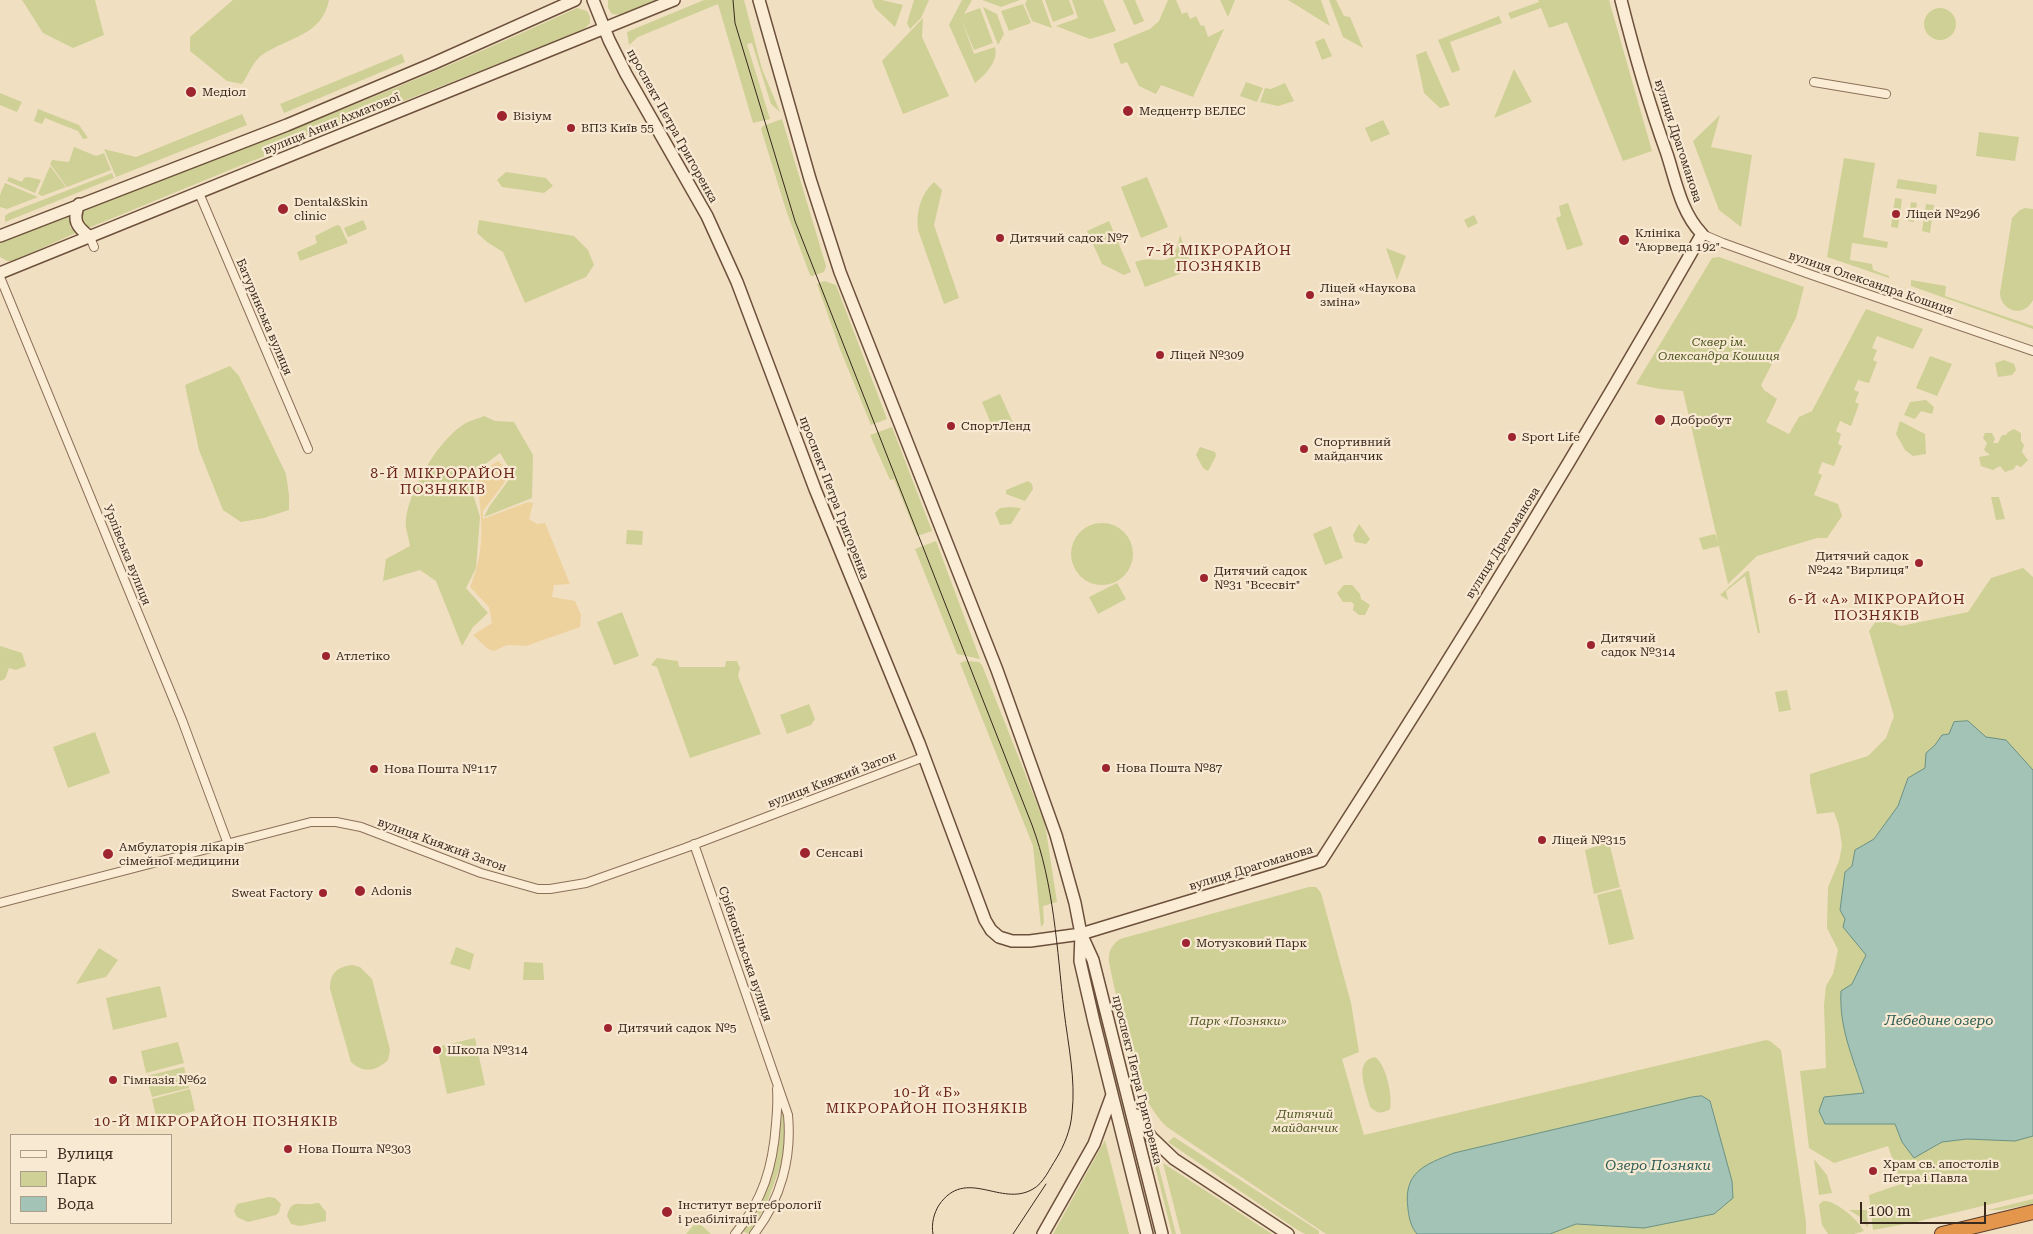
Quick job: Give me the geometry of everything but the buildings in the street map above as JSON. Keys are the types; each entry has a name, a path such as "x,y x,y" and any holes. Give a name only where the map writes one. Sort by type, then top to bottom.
{"highway":[{"path":"1942,1234 2033,1212"}],"main road":[{"name":"вулиця Анни Ахматової","path":"0,236 300,119 432,64 575,0"},
{"name":"проспект Петра Григоренка","path":"593,0 626,74 707,216 738,282 815,489 924,757 991,930 999,937 1012,941 1030,941 1081,934"},
{"name":"вулиця Анни Ахматової","path":"0,273 92,242 199,193 674,0"},
{"name":"проспект Петра Григоренка","path":"760,0 810,179 840,272 997,670 1056,835 1073,895 1081,934 1093,960 1162,1234"},
{"name":"вулиця Драгоманова","path":"1081,934 1321,861 1402,734 1562,474 1702,234 1688,217 1683,205 1621,0"},
{"path":"79,204 75,222 77,227 92,242"},
{"name":"проспект Петра Григоренка","path":"1081,934 1080,961 1147,1234"},
{"path":"1043,1234 1094,1144 1112,1095"},
{"path":"1128,1100 1140,1123 1151,1138 1174,1159 1288,1234"}],"street":[{"path":"1814,82 1886,94"},
{"name":"Батуринська вулиця","path":"199,193 308,449"},
{"name":"вулиця Олександра Кошиця","path":"1702,234 1812,275 2033,351"},
{"name":"Урлівська вулиця","path":"0,277 182,720 228,844"},
{"name":"вулиця Княжий Затон","path":"0,902 311,822 341,822 361,827 481,873 538,889 559,888 586,883 924,757"},
{"name":"Срібнокільська вулиця","path":"694,844 788,1115 789,1150 786,1166 775,1199 754,1234"},
{"name":"Срібнокільська вулиця","path":"735,1234 759,1197 771,1165 778,1101 773,1072"}],"green space":[{"path":"22,0 95,0 104,35 73,48 43,33"},
{"path":"233,0 329,0 325,12 312,28 259,57 242,84 227,81 190,51 190,37"},
{"path":"608,0 660,0 621,15 612,14 608,8"},
{"path":"704,0 744,0 762,69 780,112 771,104 752,43 747,44 770,119 753,123 718,4 638,37 629,45 627,32"},
{"path":"872,0 882,0 903,5 895,27 875,8"},
{"path":"914,0 929,0 921,18 910,29 907,23"},
{"path":"962,0 972,0 964,14 980,8 993,43 974,50 961,18 974,54 995,47 996,52 987,72 975,83 949,25"},
{"path":"982,0 1020,0 1001,7"},
{"path":"1027,0 1042,0 1052,28 1032,21 1025,4"},
{"path":"1045,0 1069,0 1074,14 1053,22"},
{"path":"1072,0 1103,0 1116,31 1090,39 1056,26 1078,18"},
{"path":"1123,0 1135,0 1144,21 1134,25"},
{"path":"1168,0 1176,0 1182,14 1187,12 1190,19 1196,16 1201,26 1204,25 1208,37 1224,29 1193,97 1161,85 1156,94 1139,86 1127,62 1121,64 1113,44 1150,29 1159,21"},
{"path":"1220,0 1235,0 1228,17"},
{"path":"1288,0 1321,0 1330,26"},
{"path":"1329,0 1336,0 1344,16 1350,17 1363,48 1343,37"},
{"path":"1538,0 1609,0 1652,151 1623,161 1567,22 1549,28 1541,8 1511,19 1508,13 1539,2"},
{"path":"1023,4 1031,23 1009,31 1001,11"},
{"path":"983,7 997,14 1004,34 998,45"},
{"path":"577,8 587,11 590,17 590,23 583,30 91,227 82,226 79,213 88,207 334,113 456,62"},
{"path":"1940,8 1946,9 1951,13 1955,18 1955,30 1951,35 1946,39 1940,40 1934,39 1929,35 1925,30 1924,24 1925,18 1929,13 1934,9"},
{"path":"1499,16 1502,23 1450,42 1460,70 1452,73 1438,40"},
{"path":"923,18 922,37 949,96 903,114 882,61"},
{"path":"1324,38 1332,56 1322,60 1315,42"},
{"path":"1426,51 1450,105 1440,108 1424,93 1416,55"},
{"path":"402,54 405,62 284,113 280,104"},
{"path":"1514,69 1532,102 1494,118"},
{"path":"1246,82 1263,88 1257,102 1240,96"},
{"path":"1285,83 1294,101 1278,106 1260,102 1265,88 1271,89"},
{"path":"0,93 22,102 17,112 0,105"},
{"path":"38,109 79,125 88,138 83,139 78,131 45,118 42,124 34,121"},
{"path":"242,114 247,125 116,177 104,149 136,157"},
{"path":"1720,115 1711,147 1752,155 1741,227 1719,210 1693,141"},
{"path":"782,119 826,266 824,272 812,276 786,210 761,129 763,126"},
{"path":"1383,120 1390,134 1371,142 1365,128"},
{"path":"1979,132 2019,137 2015,161 1976,156"},
{"path":"74,147 96,156 104,153 111,170 67,187 50,164 52,160 69,162"},
{"path":"1844,158 1875,163 1863,237 1888,242 1887,248 1852,243 1850,260 1872,264 1873,270 1889,276 1889,278 1827,257"},
{"path":"50,166 66,187 42,196 38,194"},
{"path":"506,172 546,178 553,186 544,193 502,187 497,180"},
{"path":"112,173 114,178 5,222 5,216 9,213"},
{"path":"9,177 22,182 24,178 28,177 41,180 35,193 7,181"},
{"path":"1147,177 1168,227 1141,238 1121,187"},
{"path":"1898,179 1937,185 1936,194 1896,188"},
{"path":"934,182 942,190 934,225 959,298 944,304 918,230 918,217 922,198"},
{"path":"5,183 38,197 7,209 0,207 0,195"},
{"path":"1895,198 1902,199 1898,228 1891,227"},
{"path":"1911,202 1917,203 1914,222 1908,221"},
{"path":"1568,203 1583,245 1567,250 1556,218 1561,216 1559,206"},
{"path":"1926,204 1934,205 1930,233 1922,231"},
{"path":"2025,208 2033,209 2033,300 2029,306 2019,311 2004,305 2000,293 2012,218"},
{"path":"71,214 70,227 78,232 13,261 7,261 0,257 0,244 2,240"},
{"path":"1474,215 1478,223 1468,228 1464,220"},
{"path":"363,220 367,229 348,237 344,228"},
{"path":"479,220 574,236 588,250 594,265 586,277 525,303 503,252 477,233"},
{"path":"1109,221 1131,272 1124,275 1102,264 1087,231"},
{"path":"337,225 340,226 348,243 300,261 297,252 317,243 315,236"},
{"path":"1180,235 1193,269 1145,287 1135,262 1169,259 1177,247"},
{"path":"1386,248 1406,256 1397,280"},
{"name":"Сквер ім. Олександра Кошиця","path":"1719,257 1804,287 1796,318 1761,385 1764,390 1777,399 1766,422 1789,434 1799,417 1812,411 1866,309 1923,329 1913,349 1877,336 1872,348 1877,350 1873,360 1877,362 1869,383 1858,380 1854,390 1859,392 1855,402 1859,404 1851,426 1840,421 1836,431 1841,434 1838,444 1842,446 1834,466 1822,462 1818,473 1822,475 1814,495 1838,504 1842,516 1827,538 1817,538 1757,556 1728,584 1719,546 1703,550 1699,538 1715,534 1718,542 1683,391 1636,384 1712,258"},
{"path":"1911,280 1946,286 1945,296 2033,326 2033,329 1911,286"},
{"path":"824,281 836,285 887,419 871,425 840,349 817,284"},
{"path":"1930,356 1952,364 1937,396 1916,388"},
{"path":"2004,360 2014,364 2016,370 2012,375 1998,377 1995,363"},
{"path":"230,366 239,376 286,474 289,495 289,510 264,518 241,522 223,510 199,450 185,385"},
{"path":"1000,394 1013,423 994,431 982,402"},
{"path":"1926,400 1934,407 1932,414 1921,411 1915,419 1904,415 1910,402"},
{"path":"484,416 495,421 514,422 533,455 532,498 484,517 513,474 500,453 476,471 473,494 480,517 476,568 466,588 488,613 473,627 462,646 436,581 420,570 383,581 386,559 410,546 406,527 407,514 417,484 425,469 445,441 456,431 468,422"},
{"path":"1900,421 1925,434 1926,454 1913,456 1905,450 1896,434"},
{"path":"892,427 932,531 917,536 894,479 890,480 870,435"},
{"path":"2014,429 2021,433 2021,441 2024,445 2022,452 2028,460 2021,467 2016,465 2014,469 2005,472 2000,466 1993,470 1981,466 1979,457 1990,455 1984,450 1987,443 1983,438 1985,433 1992,433 1995,439 1993,443 1998,443 2002,435 2006,435"},
{"path":"1200,447 1215,452 1216,456 1208,471 1203,468 1196,455"},
{"path":"1028,481 1032,484 1033,489 1025,501 1006,494 1006,490"},
{"path":"1991,497 1999,497 2005,519 1996,520"},
{"path":"1000,508 1021,508 1011,524 1000,525 995,513"},
{"path":"1096,523 1108,523 1124,532 1131,542 1133,554 1131,566 1124,576 1108,585 1096,585 1085,580 1076,571 1071,560 1071,548 1076,537 1085,528"},
{"path":"1359,524 1370,539 1366,544 1355,542 1353,535"},
{"path":"1331,526 1343,558 1325,565 1313,534"},
{"path":"627,530 643,531 642,545 626,544"},
{"path":"936,541 980,659 957,654 915,549"},
{"path":"2023,568 2033,577 2033,1194 1911,1223 1873,1230 1869,1195 1901,1184 1888,1146 1834,1163 1809,1148 1800,1071 1826,1068 1824,1005 1826,986 1833,974 1838,950 1827,928 1828,887 1839,861 1842,846 1839,826 1834,812 1817,814 1810,774 1868,756 1886,738 1894,716 1869,631 1878,618 1901,626 1968,612 1991,578"},
{"path":"1749,571 1760,633 1758,633 1745,576 1726,591 1728,600 1720,595"},
{"path":"1117,583 1126,599 1098,614 1089,597"},
{"path":"1344,585 1352,585 1360,594 1361,599 1370,605 1365,615 1359,615 1353,610 1354,604 1351,602 1343,602 1337,593"},
{"path":"622,612 639,656 614,665 597,622"},
{"path":"0,646 22,653 26,666 16,670 9,668 5,679 0,681"},
{"path":"657,658 678,661 679,667 725,667 726,661 737,661 740,668 738,676 761,734 690,758 657,667 651,665"},
{"path":"965,661 979,662 982,665 1045,824 1057,902 1043,906 1044,923 1041,927 1033,846 960,663"},
{"path":"1787,690 1791,710 1779,712 1775,692"},
{"path":"809,704 815,719 811,725 787,734 780,715"},
{"path":"95,732 110,773 68,788 53,747"},
{"path":"1609,842 1620,887 1594,894 1585,850"},
{"name":"Парк «Позняки»","path":"1309,887 1316,887 1321,893 1351,1003 1359,1052 1342,1059 1364,1135 1766,1040 1781,1050 1806,1222 1806,1234 1326,1234 1167,1127 1152,1108 1138,1076 1111,972 1109,955 1111,949 1120,939"},
{"path":"1621,889 1634,939 1609,945 1597,895"},
{"path":"456,947 474,954 470,970 450,964"},
{"path":"99,948 118,960 106,977 76,984"},
{"path":"524,962 543,963 544,980 523,980"},
{"path":"352,965 360,967 372,979 390,1050 388,1060 379,1067 370,1070 365,1070 351,1062 330,989 331,979 335,972 342,967"},
{"path":"160,986 167,1017 113,1030 106,998"},
{"path":"475,1038 485,1085 447,1094 437,1047"},
{"path":"178,1042 184,1063 146,1073 141,1051"},
{"path":"1375,1057 1382,1066 1389,1089 1391,1104 1390,1109 1385,1112 1375,1111 1370,1107 1364,1086 1364,1064"},
{"path":"184,1067 189,1088 152,1097 146,1076"},
{"path":"190,1089 195,1111 157,1120 152,1099"},
{"path":"782,1114 785,1115 785,1153 767,1203 749,1234 742,1231 770,1175"},
{"path":"1174,1137 1319,1231 1319,1234 1305,1234 1296,1229 1168,1142"},
{"path":"1105,1140 1129,1234 1053,1234"},
{"path":"1151,1150 1156,1156 1176,1234 1172,1234"},
{"path":"1814,1159 1827,1175 1832,1193 1819,1195"},
{"path":"1163,1163 1272,1234 1181,1234"},
{"path":"269,1197 275,1198 281,1204 276,1215 248,1222 237,1217 234,1211 237,1204"},
{"path":"2033,1199 2033,1204 2001,1210 1988,1210"},
{"path":"1823,1201 1840,1207 1864,1231 1854,1234 1828,1234 1822,1225 1819,1205"},
{"path":"319,1203 326,1212 326,1221 300,1226 291,1224 287,1216 292,1206 295,1204"},
{"path":"1849,1210 1867,1210 1868,1228 1860,1217"},
{"path":"697,1221 711,1234 686,1234"}],"sand":[{"path":"498,461 510,472 510,475 483,511 483,519 528,502 533,503 529,519 537,524 545,523 570,584 554,585 552,597 575,601 581,615 580,627 526,646 507,645 494,651 488,649 473,635 492,623 489,607 470,587 479,560 481,547 481,521 477,480 487,468"}],"water":[{"name":"Лебедине озеро","path":"1968,721 1986,737 2006,740 2033,770 2033,1136 2015,1141 1967,1139 1942,1142 1914,1158 1902,1142 1895,1124 1825,1124 1819,1111 1824,1097 1864,1093 1844,1030 1841,991 1852,984 1866,955 1843,927 1845,919 1840,910 1845,872 1852,866 1855,850 1874,839 1898,806 1908,778 1925,768 1926,753 1942,735 1949,734 1954,722"},
{"name":"Озеро Позняки","path":"1702,1096 1710,1101 1732,1181 1733,1198 1714,1214 1644,1228 1576,1224 1550,1234 1417,1234 1412,1225 1407,1196 1409,1186 1412,1178 1418,1172 1433,1162 1454,1153"}],"tram line":[{"path":"733,0 735,23 795,221 1032,825 1050,893 1072,1075 1072,1113 1067,1137 1046,1176 1033,1189 1021,1194 1009,1194 972,1188 961,1189 949,1194 939,1205 936,1212 932,1230 933,1234"},
{"path":"1013,1234 1046,1184"}],"place":[{"name":"Медіол","path":"191,92"},
{"name":"Медцентр ВЕЛЕС","path":"1128,111"},
{"name":"Візіум","path":"502,116"},
{"name":"ВПЗ Київ 55","path":"571,128"},
{"name":"Dental&Skin clinic","path":"283,209"},
{"name":"Ліцей №296","path":"1896,214"},
{"name":"Дитячий садок №7","path":"1000,238"},
{"name":"Клініка \"Аюрведа 192\"","path":"1624,240"},
{"name":"Ліцей «Наукова зміна»","path":"1310,295"},
{"name":"Ліцей №309","path":"1160,355"},
{"name":"Добробут","path":"1660,420"},
{"name":"СпортЛенд","path":"951,426"},
{"name":"Sport Life","path":"1512,437"},
{"name":"Спортивний майданчик","path":"1304,449"},
{"name":"Дитячий садок №242 \"Вирлиця\"","path":"1919,563"},
{"name":"Дитячий садок №31 \"Всесвіт\"","path":"1204,578"},
{"name":"Дитячий садок №314","path":"1591,645"},
{"name":"Атлетіко","path":"326,656"},
{"name":"Нова Пошта №87","path":"1106,768"},
{"name":"Нова Пошта №117","path":"374,769"},
{"name":"Ліцей №315","path":"1542,840"},
{"name":"Сенсаві","path":"805,853"},
{"name":"Амбулаторія лікарів сімейної медицини","path":"108,854"},
{"name":"Adonis","path":"360,891"},
{"name":"Sweat Factory","path":"323,893"},
{"name":"Мотузковий Парк","path":"1186,943"},
{"name":"Дитячий садок №5","path":"608,1028"},
{"name":"Школа №314","path":"437,1050"},
{"name":"Гімназія №62","path":"113,1080"},
{"name":"Нова Пошта №303","path":"288,1149"},
{"name":"Храм св. апостолів Петра і Павла","path":"1873,1171"},
{"name":"Інститут вертебрології і реабілітації","path":"667,1212"}],"district":[{"name":"7-Й МІКРОРАЙОН ПОЗНЯКІВ","path":"1219,260"},
{"name":"8-Й МІКРОРАЙОН ПОЗНЯКІВ","path":"443,482"},
{"name":"6-Й «А» МІКРОРАЙОН ПОЗНЯКІВ","path":"1877,608"},
{"name":"10-Й «Б» МІКРОРАЙОН ПОЗНЯКІВ","path":"927,1102"},
{"name":"10-Й МІКРОРАЙОН ПОЗНЯКІВ","path":"216,1122"}],"park label":[{"name":"Дитячий майданчик","path":"1305,1121"}]}
